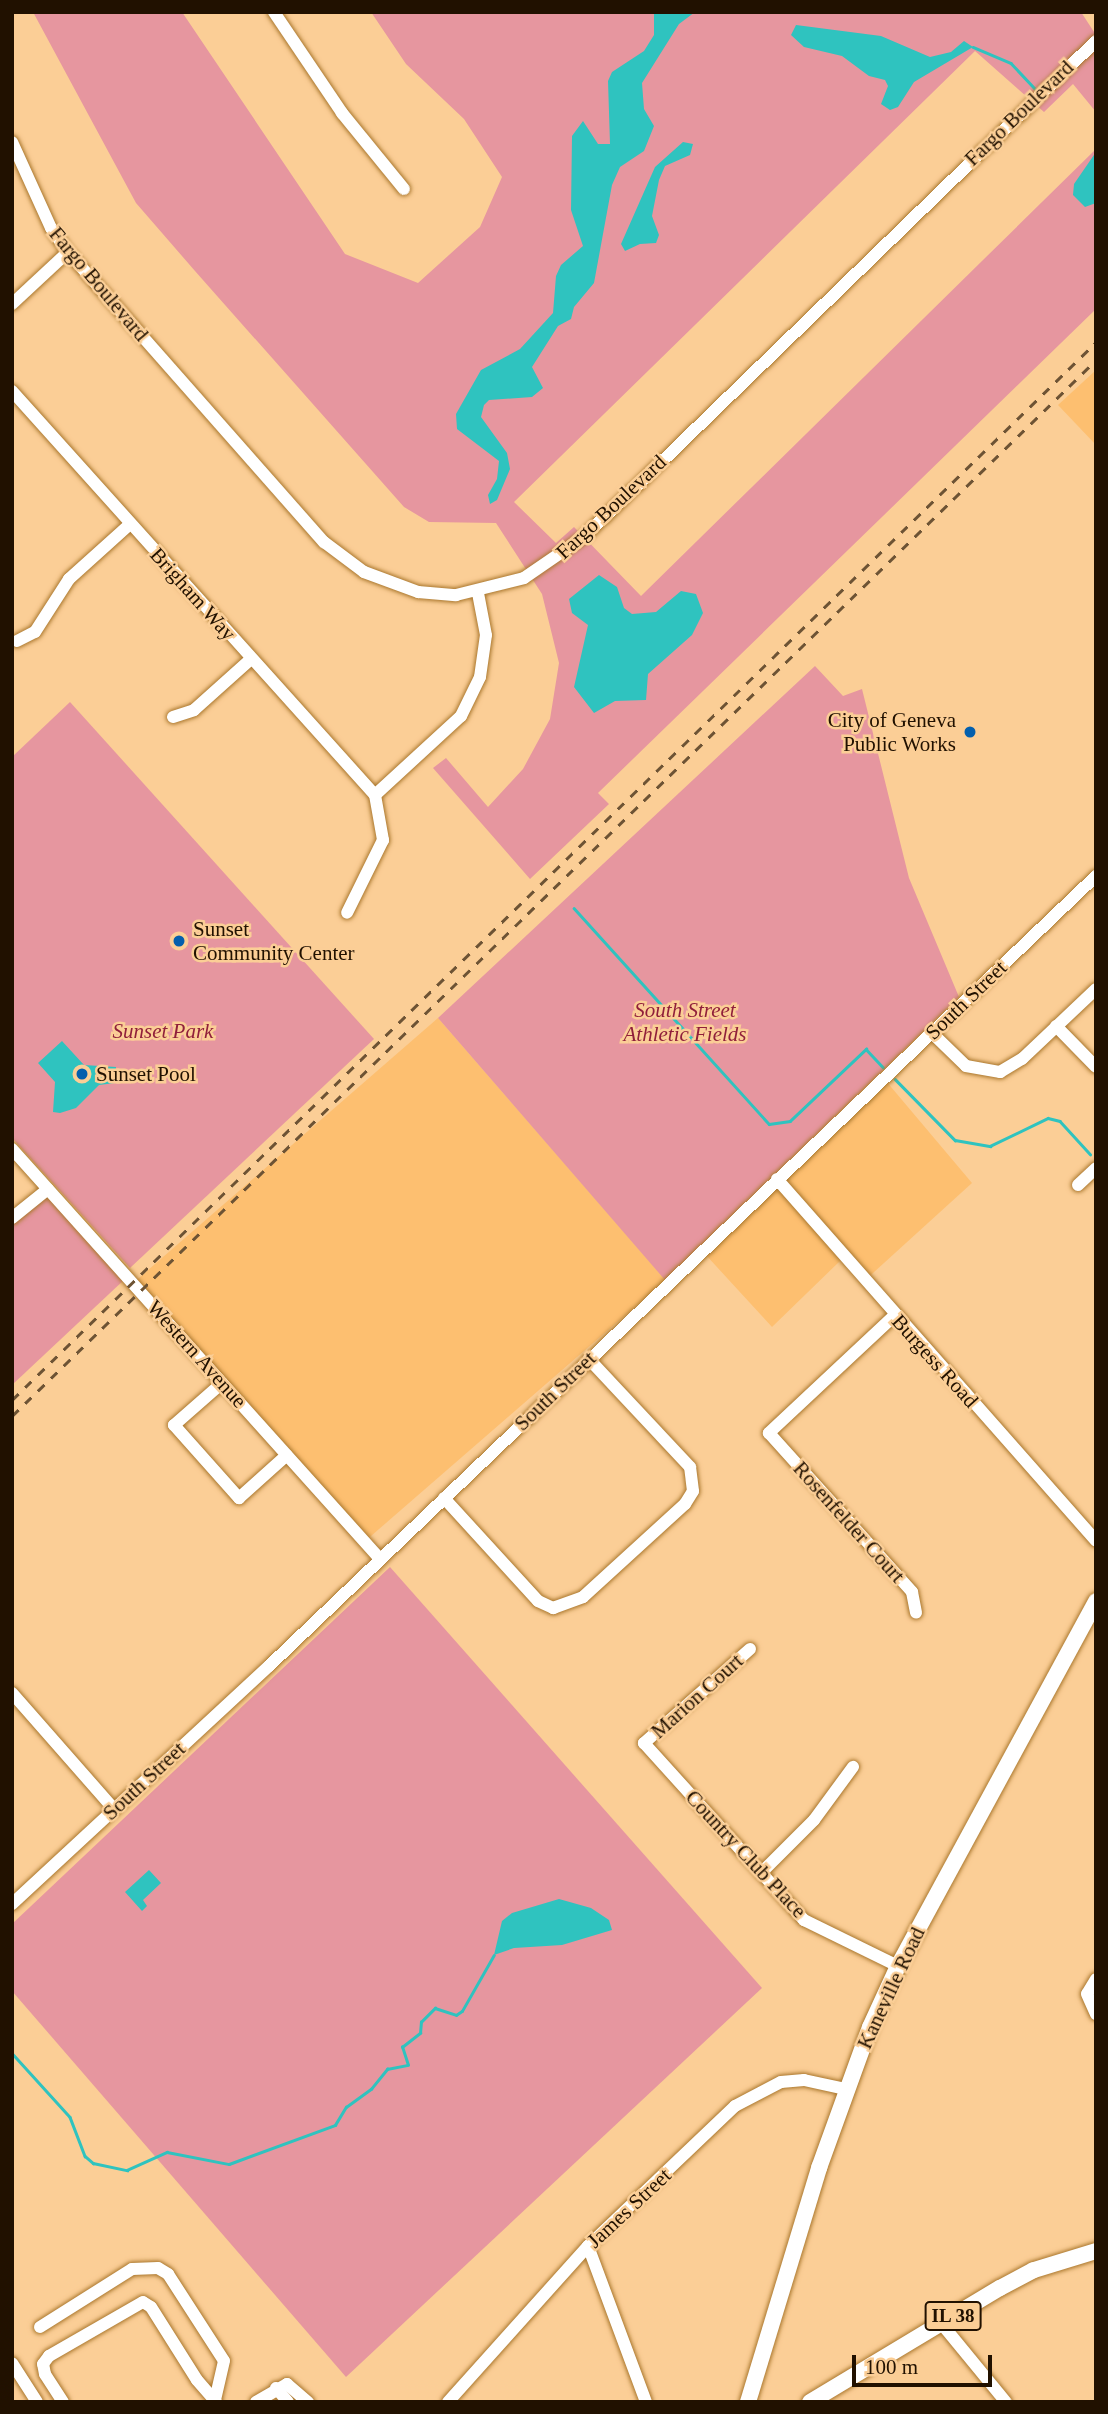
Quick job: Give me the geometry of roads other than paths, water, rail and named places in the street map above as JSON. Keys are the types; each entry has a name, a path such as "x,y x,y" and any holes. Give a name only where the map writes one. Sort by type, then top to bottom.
{"main road":[{"name":"Kaneville Road","path":"748,2402 846,2089 898,1966 1096,1601"},
{"name":"IL 38","path":"817,2400 1034,2270 1093,2255"}],"street":[{"path":"274,12 342,113 404,189"},
{"name":"Fargo Boulevard","path":"12,142 38,203 68,252 324,542 364,572 418,592 478,593 524,578 585,537 1096,41"},
{"path":"12,304 68,252"},
{"name":"Brigham Way","path":"12,391 376,795"},
{"path":"17,641 35,632 69,579 130,524"},
{"path":"347,913 383,840 376,795 461,716 480,677 486,635 478,593"},
{"path":"173,716 194,710 251,659"},
{"name":"South Street","path":"12,1904 380,1559 1096,876"},
{"path":"932,1033 966,1066 994,1073 1015,1064 1096,989"},
{"path":"1056,1026 1096,1067"},
{"name":"Western Avenue","path":"12,1149 380,1559"},
{"path":"1078,1185 1096,1168"},
{"name":"Burgess Road","path":"777,1179 1096,1541"},
{"path":"12,1218 48,1189"},
{"name":"Rosenfelder Court","path":"895,1315 771,1435 912,1592 916,1613"},
{"path":"444,1498 538,1601 553,1608 567,1606 583,1597 685,1504 693,1491 690,1467 589,1359"},
{"path":"222,1383 174,1425 239,1498 287,1455"},
{"name":"Marion Court","path":"644,1743 750,1649"},
{"path":"12,1693 114,1809"},
{"name":"Country Club Place","path":"644,1743 804,1920 898,1966"},
{"path":"761,1872 822,1811 853,1767"},
{"path":"1096,1979 1087,1994 1096,2014"},
{"name":"James Street","path":"448,2402 587,2246 754,2092 781,2082 804,2080 846,2089"},
{"path":"587,2246 646,2402"},
{"path":"40,2327 132,2269 158,2268 168,2274 224,2361 216,2401"},
{"path":"63,2402 45,2374 43,2364 49,2356 143,2302 151,2307 197,2380 216,2401"},
{"path":"942,2323 1006,2402"},
{"path":"12,2363 37,2402"},
{"path":"256,2402 287,2384 308,2402"},
{"path":"276,2388 288,2402"}],"water":[{"path":"654,12 695,12 679,24 642,83 644,109 654,126 644,151 620,167 612,185 594,283 574,307 571,319 558,326 532,367 543,388 532,397 489,400 484,405 481,417 507,453 510,469 497,500 490,504 488,495 497,479 499,461 457,429 456,414 481,370 520,349 553,313 556,276 561,265 583,246 571,210 572,136 583,121 598,144 610,144 608,81 612,72 644,51 654,35"},
{"path":"796,25 881,36 930,57 951,52 964,41 973,47 914,82 898,107 890,110 881,104 888,86 885,80 869,76 842,56 804,47 791,35"},
{"path":"683,142 693,144 690,155 665,166 659,180 652,216 659,235 656,243 640,244 625,251 621,244 655,167"},
{"path":"1096,152 1096,203 1085,207 1073,195 1074,184"},
{"path":"599,575 617,587 624,608 632,614 656,612 681,591 696,594 703,613 692,635 648,674 646,700 615,701 594,713 574,687 588,625 572,613 569,599"},
{"name":"Sunset Pool","path":"62,1041 84,1065 116,1067 115,1083 99,1085 76,1108 60,1113 53,1112 55,1082 38,1063"},
{"path":"149,1870 161,1883 143,1900 147,1906 142,1911 125,1892"},
{"path":"559,1899 591,1908 609,1920 612,1930 562,1945 514,1948 494,1955 502,1921 512,1913"}],"waterway":[{"path":"973,47 1011,63 1036,90"},
{"path":"574,908 769,1124 790,1121 866,1049 883,1067"},
{"path":"895,1079 955,1140 990,1146 1048,1118 1060,1121 1090,1154"},
{"path":"12,2053 70,2117 85,2156 93,2163 127,2170 167,2152 229,2164 335,2125 346,2107 371,2089 387,2069 408,2065 402,2047 420,2033 421,2022 435,2008 456,2015 462,2011 494,1955"}],"railway":[{"path":"12,1400 1096,342"},
{"path":"12,1416 1096,360"}],"place":[{"name":"City of Geneva Public Works","path":"970,732"},
{"name":"Sunset Community Center","path":"179,941"},
{"name":"Sunset Pool","path":"82,1074"}],"park label":[{"name":"South Street Athletic Fields","path":"685,1022"},
{"name":"Sunset Park","path":"163,1031"}]}
